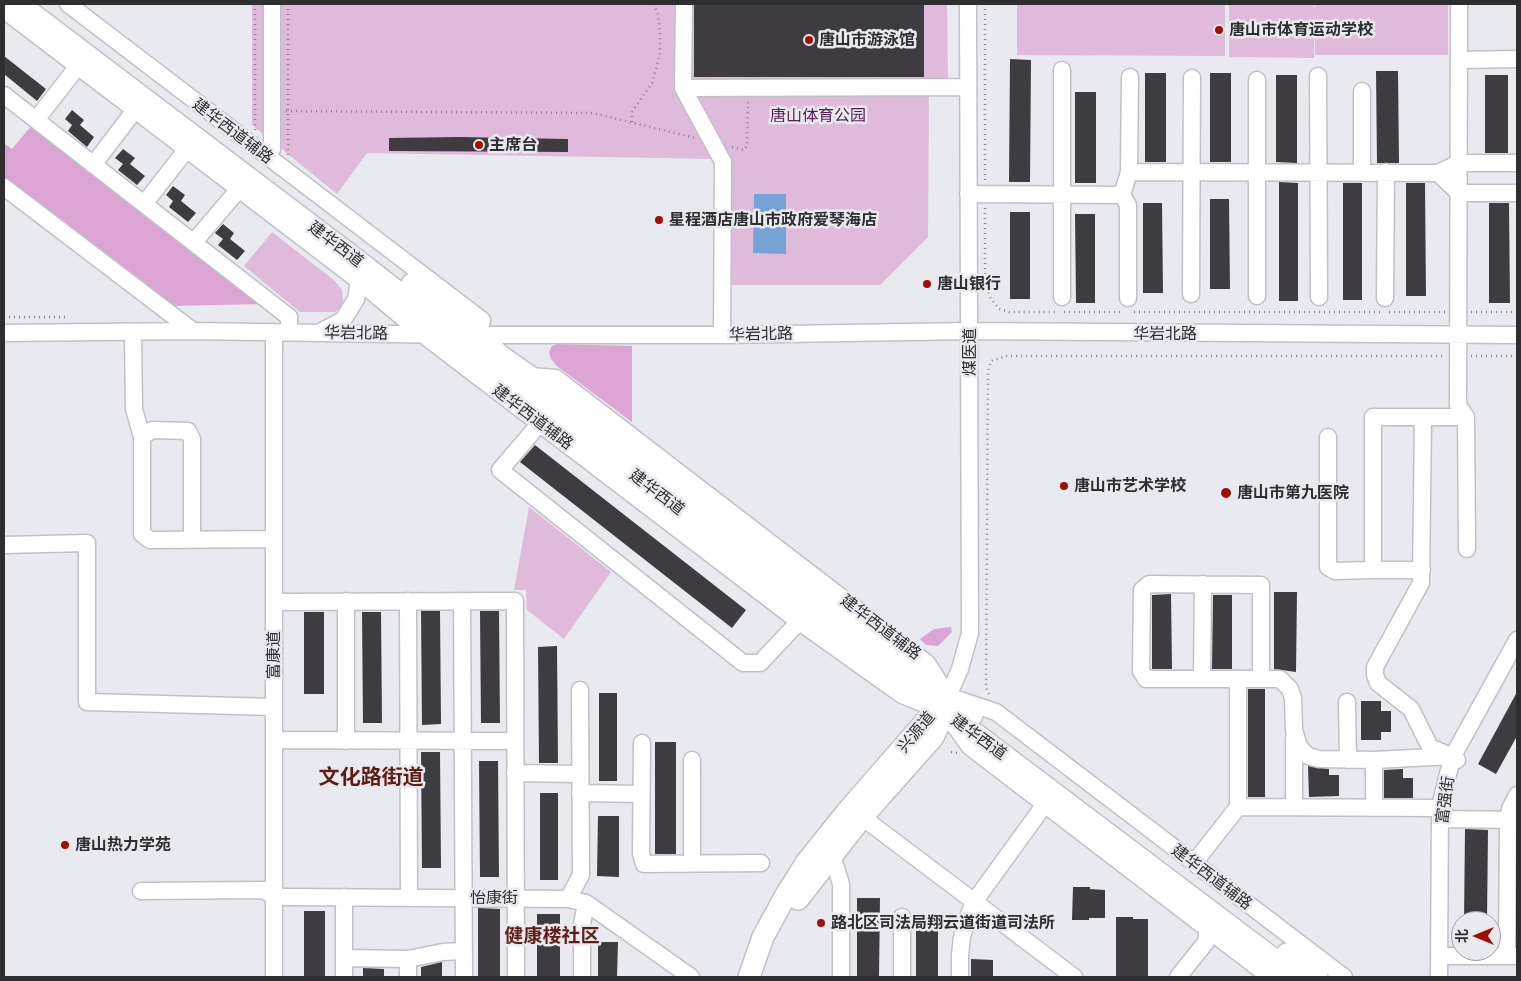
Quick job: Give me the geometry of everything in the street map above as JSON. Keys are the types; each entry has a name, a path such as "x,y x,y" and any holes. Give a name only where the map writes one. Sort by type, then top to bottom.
{"main road":[{"name":"建华西道","path":"19,4 358,271 453,335 545,417 802,614 910,686 943,705 1317,977"},
{"name":"建华西道","path":"41,4 479,335 499,355 530,376 943,705 1297,977"},
{"name":"兴源道","path":"761,977 788,917 802,893 862,817 933,737 943,705"},
{"name":"兴源道","path":"749,977 763,937 786,894 806,863 846,813 943,705"}],"street":[{"name":"建华西道辅路","path":"68,4 482,320 479,335"},
{"path":"272,4 280,111 272,149"},
{"path":"684,4 683,88 723,162 722,335"},
{"name":"煤医道","path":"943,705 960,668 970,633 968,4"},
{"path":"1459,4 1458,405 1466,417 1466,548"},
{"path":"4,10 239,189 358,271 356,299 343,320 320,332"},
{"path":"1459,60 1517,59"},
{"path":"36,120 78,66"},
{"path":"1062,70 1062,297"},
{"path":"1318,76 1318,297"},
{"path":"1122,195 1130,172 1130,77"},
{"path":"1191,294 1192,78"},
{"path":"1257,80 1257,296"},
{"path":"683,88 968,87"},
{"path":"1362,91 1362,172"},
{"path":"4,96 289,317 281,332"},
{"path":"93,164 136,110"},
{"path":"144,204 187,149"},
{"path":"1130,172 1438,173 1459,163 1517,163"},
{"path":"1385,298 1386,172"},
{"path":"1438,173 1459,193 1517,193"},
{"path":"4,186 193,331"},
{"path":"194,242 239,189"},
{"path":"968,194 1122,195"},
{"path":"1122,195 1128,205 1128,298"},
{"name":"建华西道辅路","path":"358,271 422,334 545,417"},
{"name":"华岩北路","path":"4,332 193,331 453,335 722,335 970,331 1517,335"},
{"path":"133,332 134,409 142,438 142,534 150,540 274,539"},
{"name":"富康道","path":"274,977 274,539 281,332"},
{"path":"545,417 500,470 743,663 760,662 802,614"},
{"path":"1373,570 1373,417 1466,417"},
{"path":"1423,417 1421,583 1375,667 1375,676 1378,683 1411,709 1430,747 1455,758"},
{"path":"142,438 152,430 188,430 192,439 192,540"},
{"path":"1328,438 1328,568 1335,571 1422,570"},
{"path":"4,545 87,543 87,702 274,706"},
{"path":"1261,679 1261,585 1149,584 1142,590 1141,671 1146,678 1238,678 1261,679 1280,679 1290,689 1293,698 1294,807"},
{"path":"1202,678 1203,584"},
{"path":"346,601 346,741"},
{"path":"408,601 409,897"},
{"path":"462,601 464,977"},
{"path":"274,602 515,601 516,977"},
{"name":"富强街","path":"1440,977 1443,812 1450,779 1455,758 1517,640"},
{"name":"富强街","path":"1455,758 1515,658"},
{"path":"1194,863 1238,807 1238,678"},
{"path":"568,899 581,875 580,690"},
{"path":"1347,702 1348,760"},
{"path":"943,705 970,747 1270,977"},
{"name":"建华西道辅路","path":"943,705 996,712 1344,977"},
{"path":"1294,730 1299,747 1308,756 1319,759 1455,758"},
{"path":"274,740 516,741"},
{"path":"642,743 640,854 644,864 761,862"},
{"path":"692,760 692,863"},
{"path":"1374,760 1374,808"},
{"path":"516,773 580,774"},
{"path":"580,793 641,794"},
{"path":"1442,956 1512,956 1513,820 1510,809 1517,795"},
{"path":"960,977 962,937 974,902 1044,804"},
{"path":"1238,807 1374,808 1443,812 1513,820"},
{"name":"富强街","path":"1440,977 1442,956 1443,812"},
{"path":"862,817 1074,977"},
{"path":"832,855 841,884 841,977"},
{"name":"怡康街","path":"141,891 264,890 274,897 568,899 586,903 691,977"},
{"path":"344,897 344,977"},
{"path":"582,977 582,924 586,903"},
{"path":"1178,977 1206,942 1208,930 1206,908"},
{"path":"902,916 902,977"},
{"path":"344,958 408,959 443,952 463,952"},
{"path":"408,959 408,977"}],"path":[{"path":"255,4 255,137"},
{"path":"288,4 280,111 288,162"},
{"path":"632,122 632,112 652,83 658,66 660,30 654,4"},
{"path":"984,4 985,282 990,298 998,309 1009,312 1517,312"},
{"path":"280,111 593,113 744,150 747,145 748,96"},
{"path":"990,696 986,688 986,678 988,372 991,361 1006,356 1517,356"}],"green space":[{"name":"唐山体育公园","path":"252,4 947,4 948,83 929,84 928,237 880,285 715,285 716,159 367,153 337,194 252,125"},
{"path":"1017,4 1225,4 1225,56 1017,55"},
{"path":"1229,4 1314,4 1314,11 1315,4 1448,4 1448,55 1315,55 1314,12 1314,58 1229,57"},
{"path":"272,232 335,281 342,290 343,301 340,308 335,312 300,312 244,266"},
{"path":"529,507 611,572 564,639 527,610 526,590 514,590"}],"shaded area":[{"path":"33,124 264,304 169,306 4,180 4,143 12,149"},
{"path":"557,344 632,346 632,422 557,366 551,359 549,352 552,346"},
{"path":"951,627 952,632 938,646 926,645 920,639 934,629"}],"water":[{"path":"754,194 786,194 786,254 753,253"}],"building":[{"name":"唐山市游泳馆","path":"694,4 924,4 924,77 694,77"},
{"path":"4,56 46,89 37,101 4,74"},
{"path":"1010,59 1031,60 1030,182 1009,182"},
{"path":"1376,71 1398,71 1399,163 1377,163"},
{"path":"1145,73 1166,73 1166,162 1145,162"},
{"path":"1210,73 1231,73 1231,162 1210,162"},
{"path":"1276,75 1297,75 1297,163 1276,162"},
{"path":"1485,75 1508,75 1508,153 1485,153"},
{"path":"1075,92 1096,92 1096,183 1075,183"},
{"path":"72,110 84,120 80,125 94,137 87,147 68,131 72,125 65,119"},
{"path":"389,138 568,139 568,152 389,151"},
{"path":"123,149 135,158 130,164 145,176 137,185 118,170 123,164 115,158"},
{"path":"1279,182 1298,183 1298,301 1279,301"},
{"path":"1343,183 1362,183 1362,300 1343,300"},
{"path":"1406,183 1425,183 1426,296 1406,296"},
{"path":"173,186 185,195 181,201 196,213 188,222 169,207 173,201 166,195"},
{"path":"1210,199 1229,199 1230,289 1210,289"},
{"path":"1143,203 1162,203 1163,293 1143,293"},
{"path":"1489,203 1509,203 1510,303 1489,303"},
{"path":"1010,212 1030,212 1030,299 1010,299"},
{"path":"1075,214 1095,214 1095,303 1076,303"},
{"path":"223,224 234,233 230,239 245,251 237,260 218,245 223,239 215,233"},
{"path":"535,445 746,610 732,628 520,462"},
{"path":"1274,592 1297,592 1296,672 1274,669"},
{"path":"1171,594 1172,669 1152,669 1152,595"},
{"path":"1213,595 1232,595 1232,669 1212,669"},
{"path":"421,611 440,611 441,724 422,725"},
{"path":"480,611 499,611 500,723 481,723"},
{"path":"304,612 324,612 324,694 304,694"},
{"path":"362,612 381,612 382,723 363,723"},
{"path":"557,646 558,763 539,763 538,647"},
{"path":"1248,689 1265,689 1265,797 1248,797"},
{"path":"1517,692 1517,736 1496,774 1478,764"},
{"path":"599,693 617,693 617,781 599,781"},
{"path":"1361,701 1381,701 1381,711 1391,711 1391,732 1381,732 1381,740 1361,740"},
{"path":"655,742 676,742 676,854 655,854"},
{"path":"421,752 440,752 441,868 422,868"},
{"path":"479,761 498,761 499,877 480,877"},
{"path":"1308,766 1329,769 1329,775 1339,775 1339,796 1309,797"},
{"path":"1403,769 1403,778 1413,778 1413,798 1384,798 1384,770"},
{"path":"540,793 558,793 558,880 540,880"},
{"path":"598,816 619,816 619,877 597,876"},
{"path":"1465,829 1488,830 1487,911 1464,911"},
{"path":"1073,887 1090,887 1090,889 1105,890 1105,918 1072,920"},
{"path":"857,898 880,898 879,977 857,977"},
{"path":"478,908 500,909 500,977 478,977"},
{"path":"304,911 325,911 325,977 304,977"},
{"path":"916,913 938,913 938,977 916,977"},
{"path":"537,914 560,914 560,977 537,977"},
{"path":"1116,917 1148,919 1148,977 1116,977"},
{"path":"598,942 618,942 617,977 598,977"},
{"path":"971,959 993,960 993,977 971,977"},
{"path":"442,962 442,977 421,977 421,967"},
{"path":"363,968 384,969 384,977 363,977"}],"place":[{"name":"唐山市体育运动学校","path":"1219,30"},
{"name":"唐山市游泳馆","path":"809,40"},
{"name":"主席台","path":"479,145"},
{"name":"星程酒店唐山市政府爱琴海店","path":"659,220"},
{"name":"唐山银行","path":"927,284"},
{"name":"唐山市艺术学校","path":"1064,486"},
{"name":"唐山市第九医院","path":"1226,493"},
{"name":"唐山热力学苑","path":"65,845"},
{"name":"路北区司法局翔云道街道司法所","path":"821,923"}],"district":[{"name":"文化路街道","path":"371,777"},
{"name":"健康楼社区","path":"552,936"}]}
